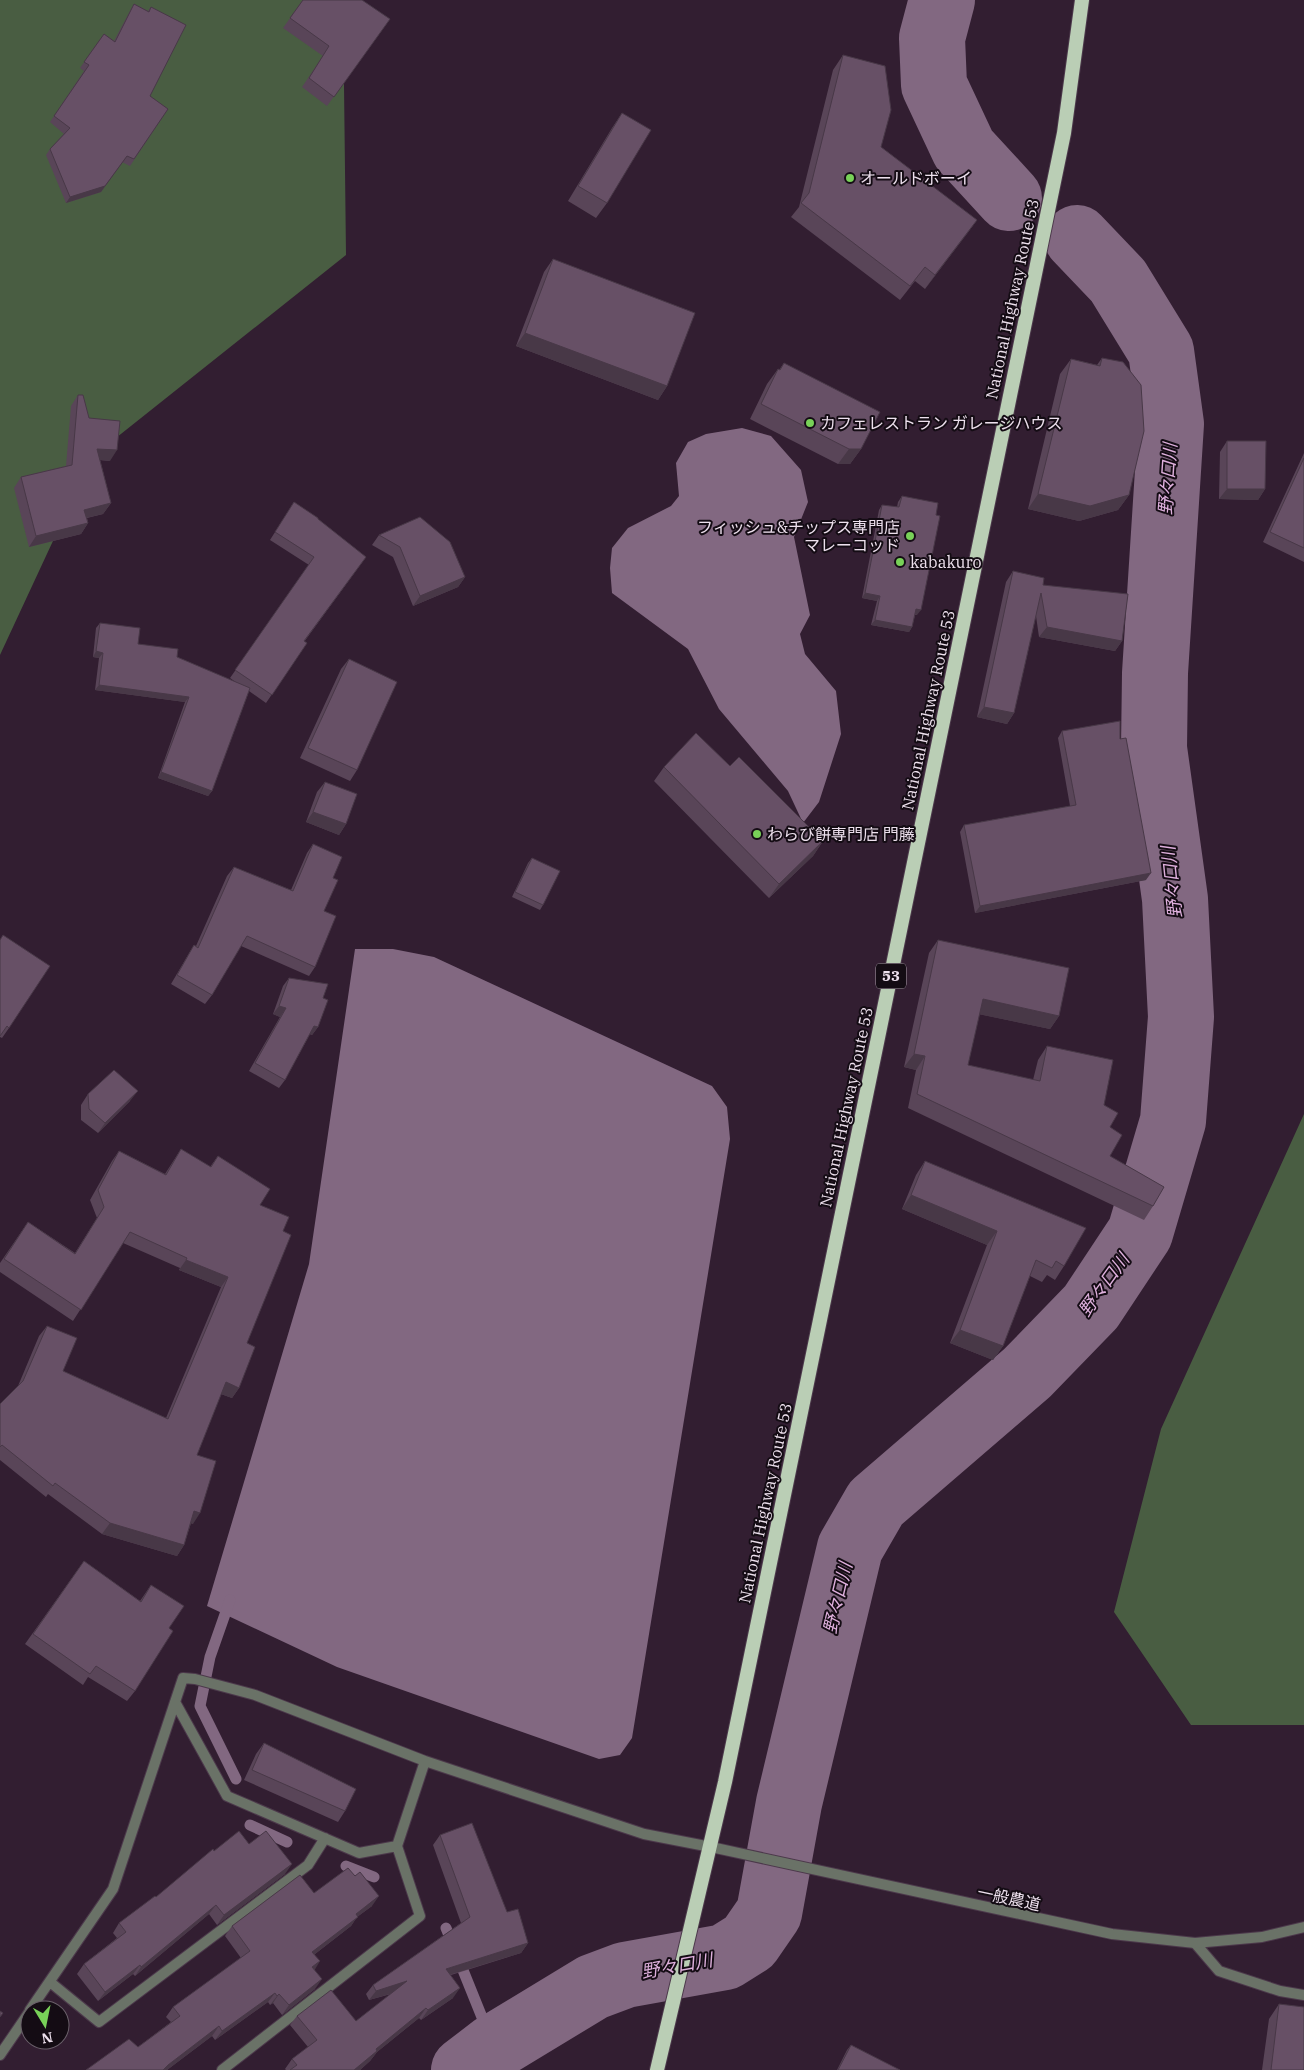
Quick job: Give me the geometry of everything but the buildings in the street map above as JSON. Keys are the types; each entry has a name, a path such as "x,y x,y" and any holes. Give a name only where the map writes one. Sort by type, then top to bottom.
{"highway":[{"name":"National Highway Route 53","path":"657,2070 711,1847 1064,133 1082,0"}],"street":[{"name":"一般農道","path":"175,1702 183,1678 216,1684 255,1695 425,1761 644,1834 711,1847 1066,1926 1112,1934 1195,1943 1262,1937 1304,1927"},
{"path":"175,1702 227,1796 359,1853 397,1846"},
{"path":"37,2000 113,1888 175,1702"},
{"path":"222,2070 420,1916 397,1846 425,1761"},
{"path":"50,1982 99,2022 308,1865 324,1838"},
{"path":"1195,1943 1219,1971 1280,1991 1304,1995"},
{"path":"0,2055 20,2025"}],"green space":[{"path":"0,0 343,0 346,255 92,457 0,655"},
{"path":"1304,1114 1304,1725 1191,1725 1114,1612 1161,1429"}],"shaded area":[{"path":"742,428 771,436 801,470 808,502 794,537 810,615 800,634 805,654 836,691 841,734 819,802 803,823 788,791 719,709 688,649 612,593 610,568 612,548 628,528 671,506 679,496 676,463 688,442 706,434"},
{"path":"355,949 393,949 434,957 712,1086 727,1107 730,1139 632,1738 620,1755 599,1759 337,1667 207,1606 309,1264"}],"waterway":[{"name":"野々口川","path":"942,0 932,38 934,85 964,149 1009,198"},
{"name":"野々口川","path":"464,2070 494,2047 593,1987 625,1975 725,1957 749,1942 769,1913 789,1803 850,1548 876,1503 1027,1373 1091,1307 1140,1233 1173,1121 1181,1017 1175,899 1154,748 1155,673 1171,424 1161,351 1118,281 1077,238"},
{"path":"230,1600 210,1657 200,1706 236,1779"},
{"path":"250,1825 287,1842"},
{"path":"346,1866 374,1877"},
{"path":"446,1928 494,2047"}],"place":[{"name":"オールドボーイ","path":"850,178"},
{"name":"カフェレストラン ガレージハウス","path":"810,423"},
{"name":"フィッシュ&チップス専門店 マレーコッド","path":"910,536"},
{"name":"kabakuro","path":"900,562"},
{"name":"わらび餅専門店 門藤","path":"757,834"}]}
